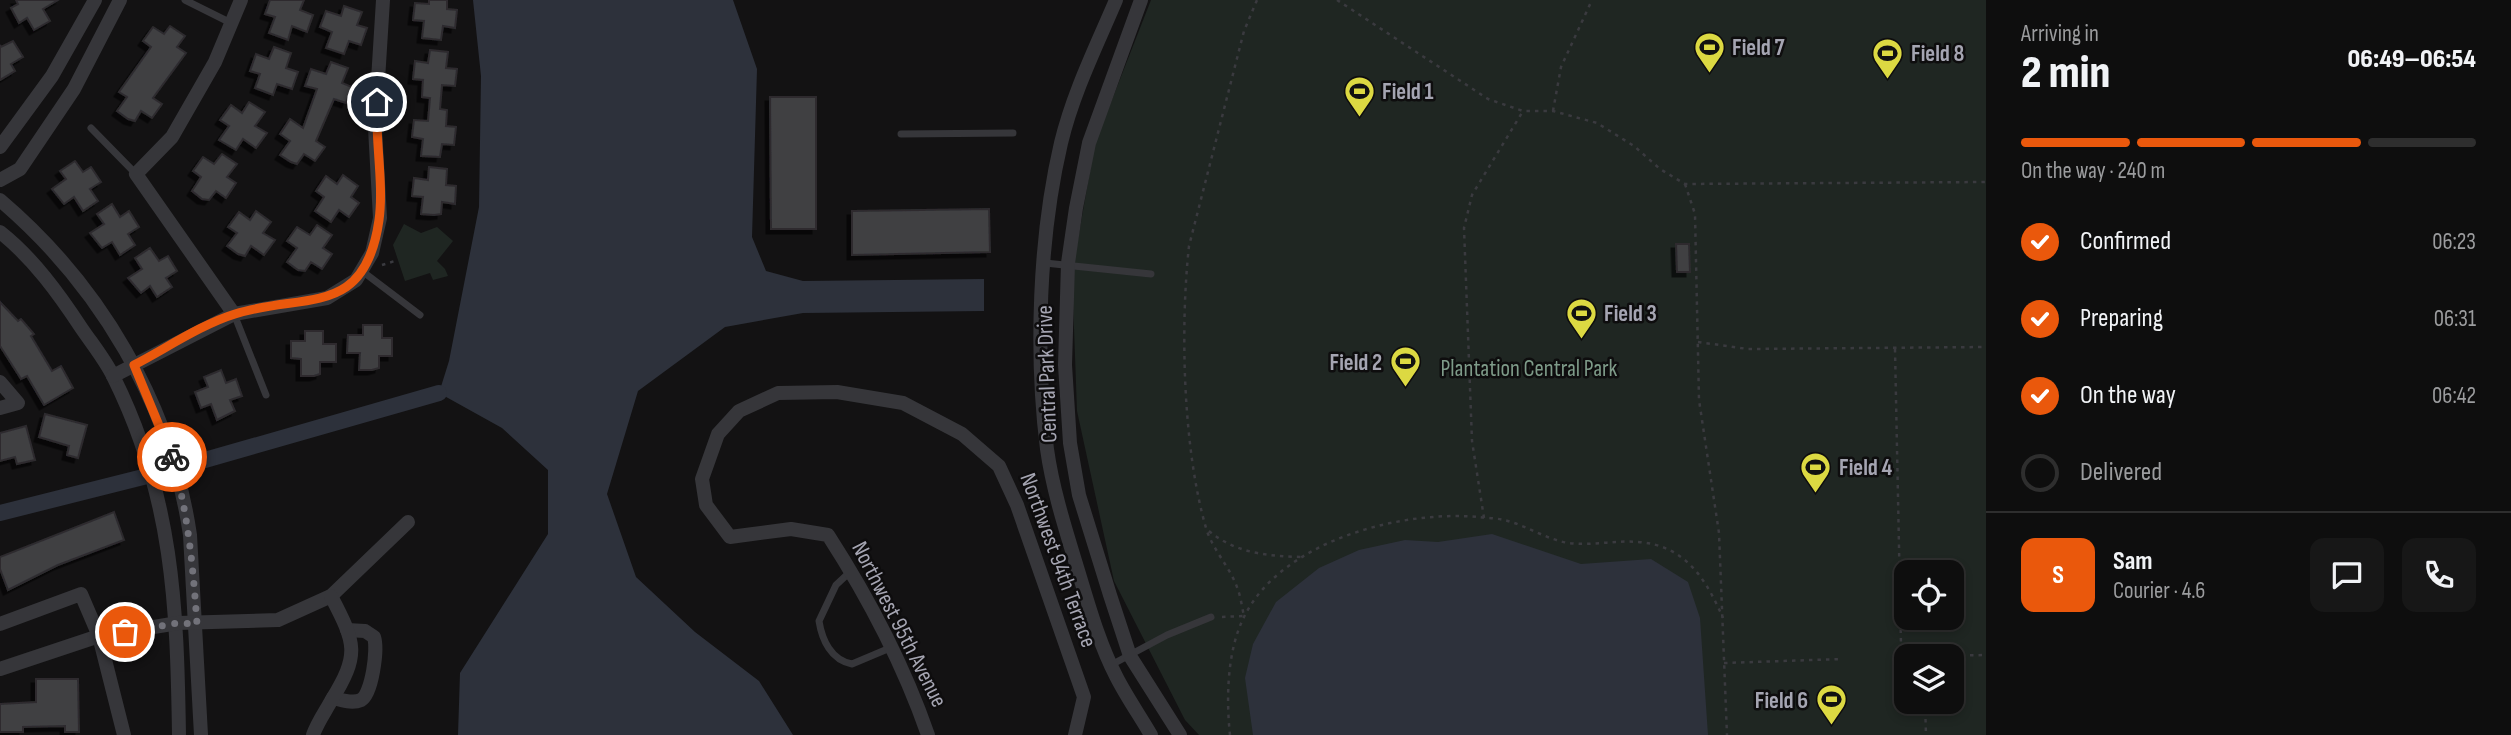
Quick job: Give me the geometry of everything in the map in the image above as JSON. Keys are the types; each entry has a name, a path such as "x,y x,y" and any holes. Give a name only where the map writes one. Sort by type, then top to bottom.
{"street":[{"path":"0,147 52,76 95,0"},
{"path":"234,314 136,174 172,137 215,62 229,22 241,0"},
{"path":"113,376 234,314 327,298 356,280 372,253 380,218 375,128 383,0"},
{"name":"Central Park Drive","path":"1116,0 1081,81 1061,142 1049,206 1042,368 1047,448 1057,502 1088,604 1111,665 1152,735"},
{"name":"Central Park Drive","path":"1141,0 1089,143 1068,263 1065,365 1070,443 1079,495 1130,656 1180,735"},
{"path":"0,180 20,169 74,89 118,1"},
{"path":"0,200 69,267 103,312 134,365 170,450 186,505 197,624 201,735"},
{"path":"0,232 62,298 113,376 145,453 162,506 178,623 179,735"},
{"path":"0,382 18,403 0,408"},
{"name":"Northwest 94th Terrace","path":"828,535 791,529 730,537 706,505 702,480 718,434 738,411 778,393 837,392 903,403 962,434 999,466 1017,505 1084,697 1075,735"},
{"path":"0,669 99,636 178,623 278,620 331,596 408,522"},
{"name":"Northwest 95th Avenue","path":"828,535 851,571 890,648 916,701 928,735"},
{"path":"0,625 81,594 99,636 124,735"},
{"path":"313,735 350,668 352,648 347,630 331,596"},
{"path":"333,698 352,702 361,700 368,694 375,662 374,637 365,631 347,630"}],"lane":[{"path":"185,0 229,22"},
{"path":"91,128 136,174"},
{"path":"901,134 1013,132"},
{"path":"1045,263 1068,263 1151,275"},
{"path":"362,270 420,315"},
{"path":"234,314 266,395"},
{"path":"851,571 836,584 819,621 826,645 836,657 852,664 890,648"},
{"path":"1111,665 1167,635 1211,617"}],"path":[{"path":"1244,616 1238,588 1206,528 1194,469 1188,412 1185,281 1189,246 1244,31 1256,0"},
{"path":"1337,0 1488,99 1523,111 1553,111 1597,123 1634,146 1660,169 1685,184 1986,182"},
{"path":"1553,111 1562,67 1592,0"},
{"path":"1484,518 1472,441 1464,228 1472,195 1523,111"},
{"path":"1685,184 1695,214 1699,400 1718,533 1727,735"},
{"path":"1698,342 1748,349 1986,347"},
{"path":"1895,349 1901,644"},
{"path":"1230,735 1227,706 1233,657 1244,616 1261,592 1290,564 1331,541 1371,527 1430,519 1484,518 1504,520 1567,543 1637,541 1661,545 1687,562 1708,584 1723,618"},
{"path":"1206,528 1221,541 1240,549 1262,555 1303,557"},
{"path":"1211,617 1244,616"},
{"path":"1964,655 1986,655"},
{"path":"1724,663 1842,659"},
{"path":"1925,714 1926,735"}],"green space":[{"name":"Plantation Central Park","path":"1151,0 1986,0 1986,735 1199,735 1185,720 1114,581 1077,411 1072,273 1095,143"},
{"path":"404,224 421,233 437,227 453,241 437,261 448,276 433,280 430,273 405,281 393,245"}],"shaded area":[{"path":"473,0 733,0 757,69 752,237 766,271 803,281 984,279 984,311 803,313 725,327 638,391 607,494 636,577 695,632 759,681 793,735 458,735 460,673 548,534 548,470 502,428 439,393 449,361 479,207 481,76"},
{"path":"1492,534 1581,564 1651,559 1688,582 1700,618 1708,735 1253,735 1245,678 1253,644 1276,602 1319,568 1359,550 1405,540 1438,542"}],"building":[{"path":"16,0 58,0 43,9 50,21 34,30 27,18 19,23 11,8 18,4"},
{"path":"270,0 304,0 300,10 313,15 307,32 292,26 288,40 269,33 275,17 265,14"},
{"path":"429,0 447,0 447,9 457,10 455,28 443,26 441,40 422,38 424,21 413,20 415,3 429,4"},
{"path":"344,6 362,12 357,25 367,28 361,45 349,41 344,54 326,48 332,32 320,27 326,11 341,16"},
{"path":"170,26 185,36 177,47 186,53 153,98 162,104 152,118 141,111 135,121 128,119 117,111 127,97 119,92 151,47 143,41 153,27 164,34"},
{"path":"13,41 23,57 11,64 15,71 0,80 0,45 1,47"},
{"path":"274,47 291,53 286,68 298,72 292,89 277,84 273,95 255,88 260,74 250,71 256,54 269,59"},
{"path":"430,50 448,52 446,68 457,69 455,86 442,85 440,109 447,110 446,126 456,127 454,145 442,144 440,157 421,156 423,139 412,137 414,120 428,121 430,98 422,97 423,80 413,79 415,61 428,63"},
{"path":"331,62 348,68 342,83 352,87 346,103 334,99 316,141 325,147 315,161 304,154 297,164 291,162 280,155 290,141 280,134 290,119 303,128 317,89 305,86 311,69 326,74"},
{"path":"770,97 816,97 816,229 771,229"},
{"path":"249,102 265,112 255,126 267,133 256,148 243,139 236,150 219,140 229,126 220,120 231,105 242,113"},
{"path":"222,154 237,164 227,177 236,183 226,198 216,191 209,200 202,199 192,191 201,177 193,171 203,157 214,164"},
{"path":"75,161 83,172 91,167 101,182 90,189 98,201 83,211 74,197 64,204 52,189 66,179 60,171"},
{"path":"429,167 447,169 446,185 456,186 455,204 442,202 441,214 421,214 423,197 412,196 414,178 428,180"},
{"path":"343,175 358,186 351,197 359,203 349,217 339,210 331,222 315,211 324,197 316,191 326,176 337,184"},
{"path":"112,204 120,217 129,211 139,227 128,234 135,245 120,255 112,242 102,248 90,233 104,224 97,214"},
{"path":"989,209 990,252 852,255 852,211"},
{"path":"256,211 271,222 263,233 275,240 264,255 251,246 245,256 238,254 227,246 237,233 228,227 239,212 250,220"},
{"path":"317,225 332,235 323,248 332,254 322,269 311,262 305,271 298,270 287,262 297,248 287,241 297,227 310,235"},
{"path":"1676,244 1689,244 1690,272 1677,272"},
{"path":"150,248 159,261 168,256 177,271 166,278 172,287 157,297 150,286 141,293 128,278 142,269 135,258"},
{"path":"0,302 34,334 31,336 52,371 61,366 73,388 44,405 27,376 21,379 0,346"},
{"path":"363,325 382,325 382,338 392,338 392,356 379,356 379,368 372,370 359,370 360,353 347,353 348,335 363,335"},
{"path":"305,331 323,331 323,344 336,344 336,362 320,362 320,374 314,376 301,376 301,359 291,358 291,341 305,341"},
{"path":"221,370 226,383 236,379 242,396 230,400 235,411 217,420 211,404 201,408 195,392 208,387 204,377"},
{"path":"45,414 87,425 78,458 67,455 69,446 39,437"},
{"path":"26,426 35,460 17,464 15,457 0,461 0,433"},
{"path":"114,512 124,540 58,565 8,590 0,569 0,557"},
{"path":"36,679 78,679 79,732 65,732 65,726 23,727 23,732 0,732 0,704 36,702"}],"waterway":[{"path":"0,513 163,472 439,393"}],"way so far":[{"path":"125,632 178,623 197,624 186,505 172,457"}],"place":[{"name":"Field 7","path":"1709,74"},
{"name":"Field 8","path":"1888,80"},
{"name":"Field 1","path":"1359,118"},
{"name":"Field 3","path":"1581,340"},
{"name":"Field 2","path":"1405,389"},
{"name":"Field 4","path":"1816,494"},
{"name":"Field 6","path":"1831,727"}],"route":[{"path":"172,457 134,365 234,314 327,298 356,280 372,253 380,218 375,128 377,102"}]}
